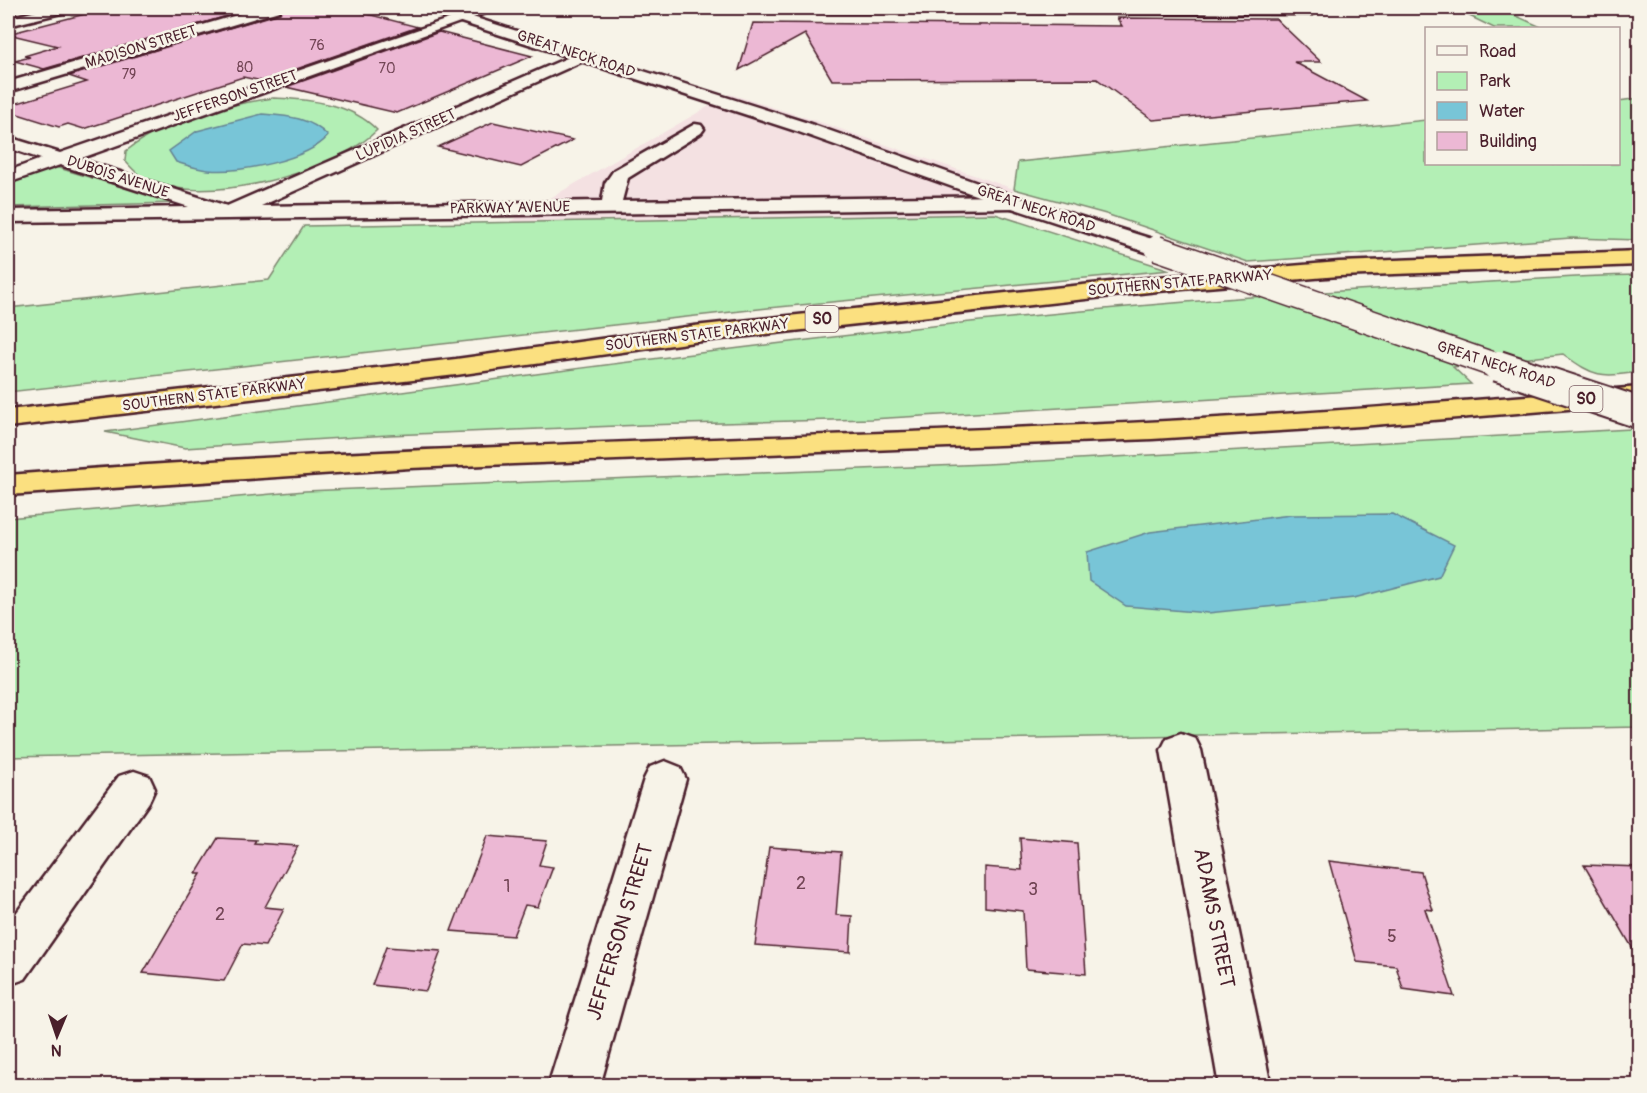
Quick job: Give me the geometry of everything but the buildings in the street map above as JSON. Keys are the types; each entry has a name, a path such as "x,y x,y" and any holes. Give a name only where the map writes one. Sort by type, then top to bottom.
{"highway":[{"name":"SOUTHERN STATE PARKWAY","path":"8,419 456,367 694,334 1146,285 1339,269 1640,258"},
{"name":"SO","path":"8,485 127,474 394,457 1098,433 1322,420 1640,395"}],"street":[{"path":"8,22 64,8"},
{"name":"MADISON STREET","path":"8,87 274,8"},
{"name":"GREAT NECK ROAD","path":"432,8 802,127 1013,202 1130,238 1433,345 1640,413"},
{"name":"JEFFERSON STREET","path":"8,177 492,8"},
{"path":"812,8 1311,9"},
{"name":"LUPIDIA STREET","path":"228,213 583,56"},
{"path":"611,207 615,183 621,174 695,129"},
{"name":"DUBOIS AVENUE","path":"8,142 228,213"},
{"name":"PARKWAY AVENUE","path":"8,216 1013,202"},
{"name":"ADAMS STREET","path":"1180,750 1245,1086"},
{"name":"JEFFERSON STREET","path":"574,1086 665,778"},
{"path":"8,962 134,789"}],"shaded area":[{"path":"730,94 823,123 1014,189 995,214 507,223"}],"green space":[{"path":"1453,8 1499,8 1541,27 1492,27"},
{"path":"273,98 315,101 342,108 367,121 377,130 357,146 330,160 264,182 229,188 196,190 166,186 142,177 125,161 126,151 159,130 177,122 234,105"},
{"path":"1639,98 1639,240 1571,238 1248,262 1106,214 1014,189 1018,162 1425,120 1425,165 1620,165 1620,101"},
{"path":"52,166 177,203 8,207 8,182"},
{"path":"995,214 1170,270 768,308 8,392 8,308 269,280 304,226"},
{"path":"1639,275 1639,372 1626,374 1607,375 1591,372 1563,354 1453,367 1471,384 871,419 389,435 185,448 105,432 586,367 1069,312 1230,298 1546,278"},
{"path":"1631,429 1640,432 1639,727 8,757 8,518 305,491 986,464"}],"water":[{"path":"262,114 306,121 328,136 305,152 289,158 237,169 208,170 192,167 176,162 169,151 197,131"},
{"path":"1392,514 1454,545 1439,576 1354,598 1208,613 1126,606 1089,581 1087,552 1150,532 1291,515"}]}
